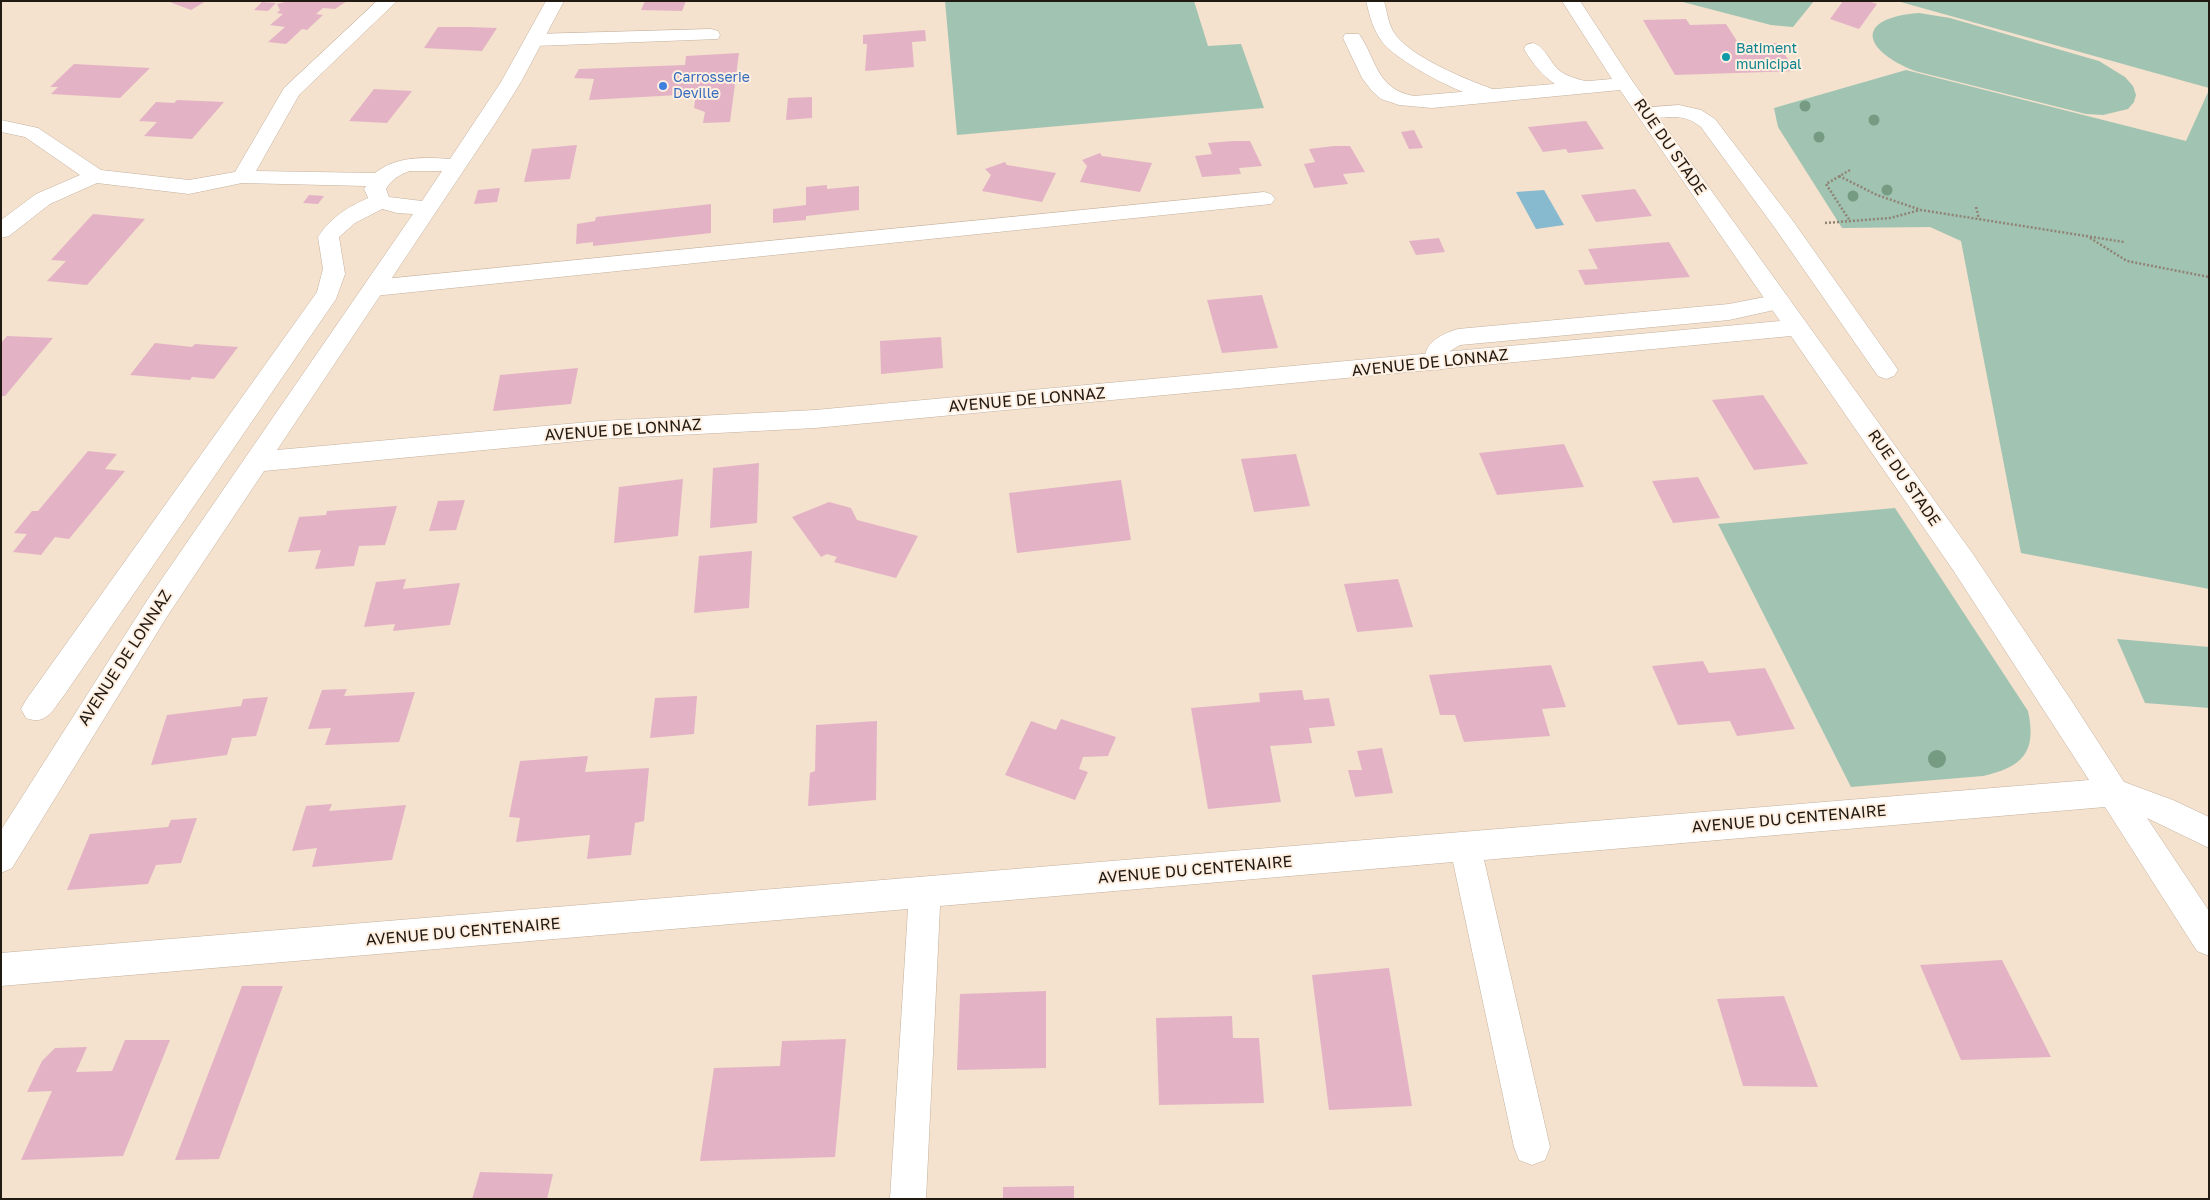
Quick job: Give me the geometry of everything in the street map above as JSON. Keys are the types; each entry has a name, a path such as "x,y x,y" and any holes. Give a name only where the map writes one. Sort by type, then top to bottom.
{"street":[{"path":"242,177 291,92 388,1"},
{"name":"AVENUE DE LONNAZ","path":"1,858 158,607 511,82 555,1"},
{"path":"1375,1 1384,32 1406,54 1438,72 1491,95"},
{"name":"RUE DU STADE","path":"1571,1 1625,84 2006,624 2112,792 2209,940"},
{"path":"534,40 711,35"},
{"name":"RUE DU STADE","path":"1352,38 1375,85 1391,96 1417,102 1625,84"},
{"path":"1533,49 1550,75 1568,84 1586,87"},
{"path":"1646,112 1684,110 1703,118 1785,226 1886,370"},
{"path":"1,126 31,132 95,176 189,187 242,177 380,190 397,206 427,208"},
{"path":"36,708 61,677 328,294 335,266 328,243 329,235 335,227 380,190 392,171 414,164 456,166"},
{"path":"1,230 43,199 95,176"},
{"path":"374,288 1264,199"},
{"path":"1437,362 1436,353 1440,346 1448,340 1458,338 1729,312 1780,302"},
{"name":"AVENUE DE LONNAZ","path":"256,462 600,430 815,418 1437,362 1798,327"},
{"path":"2112,792 2166,811 2209,834"},
{"name":"AVENUE DU CENTENAIRE","path":"1,970 2112,792"},
{"path":"1464,847 1532,1147"},
{"path":"908,1199 925,892"}],"path":[{"path":"1850,170 1826,184 1850,221"},
{"path":"1839,176 1877,195 1921,210 2124,242"},
{"path":"1976,206 1979,219"},
{"path":"1785,226 1890,218 1921,210"},
{"path":"2087,236 2118,257 2133,263 2209,277"}],"green space":[{"path":"945,1 1194,1 1208,46 1241,44 1264,108 957,135"},
{"path":"1679,1 1814,1 1793,27 1771,25"},
{"path":"1897,1 2209,1 2209,88"},
{"path":"1919,13 1950,18 2099,61 2125,77 2133,86 2136,95 2134,102 2128,109 2103,115 2086,114 1915,71 1897,63 1884,54 1876,45 1873,36 1875,28 1884,21 1898,16"},
{"path":"1906,70 2186,141 2209,90 2209,589 2021,553 1961,241 1930,227 1842,228 1778,127 1774,108"},
{"path":"1895,508 2028,711 2030,737 2028,747 2024,756 2008,768 1983,776 1851,787 1718,524"},
{"path":"2117,639 2209,647 2209,708 2145,703"}],"water":[{"path":"1544,190 1564,225 1536,229 1516,192"}],"building":[{"path":"167,1 206,1 191,10"},
{"path":"289,1 347,1 335,9 323,8 316,14 323,15 307,30 302,29 286,44 268,42 285,27 270,25 283,14 277,13 280,10 277,4"},
{"path":"645,1 686,1 682,11 641,10"},
{"path":"1843,1 1868,1 1877,4 1859,29 1830,19"},
{"path":"262,2 276,3 268,11 254,10"},
{"name":"Batiment municipal","path":"1686,19 1690,25 1726,24 1739,44 1777,43 1796,71 1675,75 1643,20"},
{"path":"438,27 497,28 482,51 424,48"},
{"path":"925,30 926,41 912,42 914,67 865,71 867,44 863,44 863,35"},
{"name":"Carrosserie Deville","path":"739,53 730,122 703,123 705,112 694,108 696,94 589,100 594,79 574,78 579,69 685,65 686,56"},
{"path":"74,64 150,68 120,98 51,94 58,87 50,87"},
{"path":"374,89 412,91 387,123 349,121"},
{"path":"812,97 812,118 786,120 788,98"},
{"path":"177,100 224,102 192,139 144,136 157,122 139,121 156,102 174,103"},
{"path":"1586,121 1604,149 1568,153 1566,149 1543,152 1528,127"},
{"path":"1414,130 1423,148 1409,149 1401,132"},
{"path":"1250,141 1262,166 1239,168 1241,174 1202,177 1195,156 1212,154 1208,143"},
{"path":"577,145 570,179 524,182 532,149"},
{"path":"1350,146 1365,172 1343,174 1348,184 1314,188 1304,164 1315,162 1309,149"},
{"path":"1100,153 1102,156 1152,163 1140,192 1080,182 1087,166 1082,160"},
{"path":"1005,162 1007,165 1056,173 1042,202 982,191 991,175 985,169"},
{"path":"827,185 827,189 859,186 859,210 806,216 806,220 773,223 773,209 806,205 806,187"},
{"path":"500,188 497,202 474,204 478,190"},
{"path":"1635,189 1652,216 1596,222 1581,195"},
{"path":"309,195 324,196 318,204 303,203"},
{"path":"711,204 711,233 593,246 593,242 576,244 577,224 595,221 596,217"},
{"path":"93,214 145,219 87,285 47,281 66,261 51,260"},
{"path":"1439,238 1445,252 1416,255 1409,241"},
{"path":"1669,242 1690,277 1585,285 1578,270 1598,269 1588,249"},
{"path":"1262,295 1278,348 1222,353 1207,300"},
{"path":"7,336 53,338 5,396 1,396 1,343"},
{"path":"941,337 943,368 881,374 880,341"},
{"path":"155,343 192,347 195,344 238,347 214,379 192,377 190,380 130,375"},
{"path":"578,368 571,404 493,411 500,375"},
{"path":"1763,395 1808,464 1754,470 1712,400"},
{"path":"1564,444 1584,487 1497,495 1479,453"},
{"path":"88,451 117,454 105,469 125,471 69,539 55,537 41,555 13,552 27,534 14,533 32,511 38,511"},
{"path":"1296,454 1310,506 1254,512 1241,459"},
{"path":"759,463 757,523 710,528 713,468"},
{"path":"1698,477 1720,518 1673,523 1652,481"},
{"path":"683,479 678,536 614,543 619,487"},
{"path":"1121,480 1131,540 1017,553 1009,493"},
{"path":"465,500 456,530 429,531 438,501"},
{"path":"829,502 851,508 857,520 918,536 896,578 834,562 837,557 827,554 821,557 792,517"},
{"path":"397,506 385,545 359,546 354,566 315,569 321,550 288,552 299,517 326,515 327,511"},
{"path":"752,551 749,608 694,613 699,556"},
{"path":"406,579 403,589 460,583 450,625 393,631 395,624 364,627 376,582"},
{"path":"1398,579 1413,627 1357,632 1344,584"},
{"path":"1703,661 1709,673 1765,668 1795,729 1737,736 1730,721 1678,725 1652,666"},
{"path":"1551,665 1566,707 1542,709 1550,736 1464,742 1455,715 1440,715 1429,675"},
{"path":"347,689 344,696 415,692 399,742 325,745 331,728 308,729 322,690"},
{"path":"1302,690 1304,700 1329,698 1335,726 1309,728 1312,743 1270,746 1281,802 1208,809 1191,708 1260,702 1259,693"},
{"path":"697,696 694,734 650,738 655,698"},
{"path":"268,697 256,736 232,738 227,755 151,765 167,715 241,706 243,699"},
{"path":"1061,719 1116,737 1108,756 1083,757 1079,769 1088,772 1075,800 1005,775 1031,721 1056,730"},
{"path":"877,721 876,800 808,806 810,773 815,771 816,725"},
{"path":"1382,748 1393,793 1355,797 1348,770 1362,770 1357,751"},
{"path":"588,756 585,772 649,768 644,821 635,823 631,855 587,859 590,835 516,842 520,818 509,817 520,761"},
{"path":"332,804 329,811 406,805 392,860 312,867 317,848 292,851 306,806"},
{"path":"197,818 181,863 156,865 148,884 67,890 90,834 168,827 171,820"},
{"path":"2002,960 2051,1057 1961,1060 1920,965"},
{"path":"1389,968 1412,1106 1329,1110 1312,975"},
{"path":"242,986 283,986 219,1159 175,1160"},
{"path":"1046,991 1046,1068 957,1070 960,994"},
{"path":"1784,996 1818,1087 1743,1086 1717,999"},
{"path":"1232,1016 1233,1038 1259,1038 1264,1103 1159,1105 1156,1018"},
{"path":"846,1039 835,1157 700,1161 714,1068 780,1066 782,1041"},
{"path":"125,1040 170,1040 123,1156 21,1160 52,1091 27,1092 42,1061 55,1048 87,1047 76,1072 112,1071"},
{"path":"480,1172 553,1174 547,1199 472,1199"},
{"path":"1074,1186 1074,1199 1003,1199 1003,1187"}],"place":[{"name":"Batiment municipal","path":"1726,57"},
{"name":"Carrosserie Deville","path":"663,86"}]}
